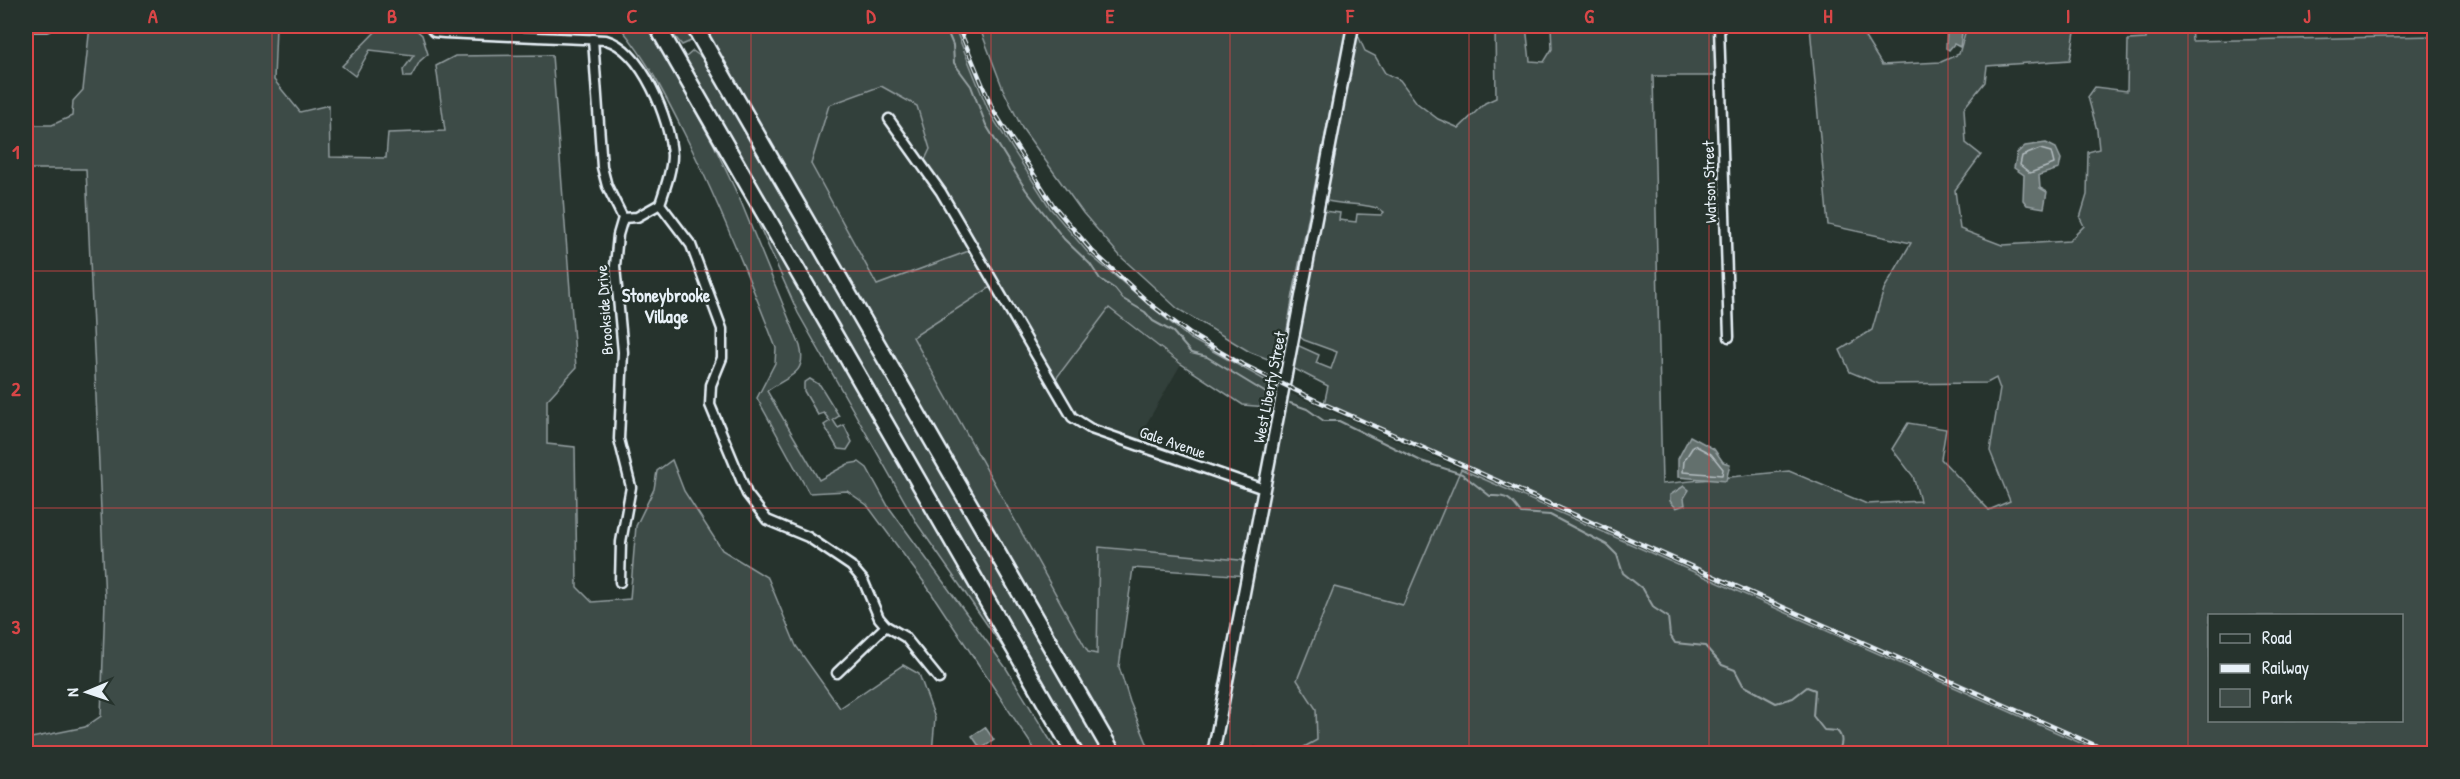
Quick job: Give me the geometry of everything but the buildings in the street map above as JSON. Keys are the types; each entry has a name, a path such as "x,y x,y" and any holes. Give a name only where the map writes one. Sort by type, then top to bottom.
{"highway":[{"path":"657,26 1075,753"},
{"path":"694,26 1113,753"}],"main road":[{"name":"West Liberty Street","path":"1213,753 1353,26"}],"street":[{"path":"26,26 47,26"},
{"path":"429,26 435,32 444,33 593,39 615,43 634,59 648,81 660,110 672,156 660,204 637,217 623,218 602,167 593,39"},
{"name":"Watson Street","path":"1719,26 1729,337"},
{"name":"Gale Avenue","path":"889,119 941,192 1065,408 1075,419 1091,429 1264,489"},
{"path":"660,204 692,245 722,328 722,358 711,385 710,405 747,494 766,520 807,537 851,566 863,580 878,616 885,626 905,638 939,679"},
{"name":"Brookside Drive","path":"620,582 621,542 632,487 619,447 623,352 615,266 618,235 623,218"},
{"path":"837,673 885,626"}],"shaded area":[{"path":"881,86 917,106 930,149 974,249 877,285 811,164 829,105"},
{"path":"994,285 1108,308 1181,364 1144,428 1153,451 1264,488 1283,390 1461,469 1403,606 1334,588 1297,680 1316,709 1317,740 1293,753 1273,753 1254,745 1257,753 1219,753 1229,705 1224,698 1250,562 1100,547 1097,654 1088,652 913,337"}],"green space":[{"path":"90,26 276,26 274,80 300,112 329,105 330,157 386,158 388,133 445,131 436,66 455,56 552,55 576,368 547,400 547,444 575,447 577,587 592,602 630,599 636,526 654,489 657,471 672,460 684,491 722,550 768,578 796,646 840,708 903,665 919,674 935,718 932,753 26,753 26,739 85,727 101,716 105,601 86,169 26,169 26,125 52,125 72,116 73,101 83,90"},
{"path":"381,26 412,26 422,35 428,54 420,61 411,77 404,77 403,70 414,55 370,50 355,76 342,66"},
{"path":"573,26 648,26 714,145 741,202 800,346 802,356 798,369 767,391 819,480 848,464 859,462 867,468 888,506 1006,668 1058,753 1037,753 926,585 867,505 847,491 809,493 757,398 775,363 776,348 721,213 663,91 620,27"},
{"path":"666,26 688,26 691,41 682,45"},
{"path":"703,26 954,26 989,112 1050,208 1089,254 1189,338 1283,390 1280,408 1243,405 1181,364 1109,308 1052,384 994,285 913,337 1088,652 1097,654 1099,547 1250,561 1248,576 1133,568 1119,667 1130,702 1151,753 1122,753","holes":["881,86 917,106 930,149 922,166 974,249 877,285 811,164 829,105"]},
{"path":"979,26 1347,26 1293,294 1282,361 1273,361 1250,352 1178,309 1120,256 1083,213 1022,128 1003,89"},
{"path":"1495,26 1526,26 1530,61 1544,62 1552,49 1551,26 1719,26 1721,76 1653,76 1662,484 1789,471 1867,504 1920,501 1913,476 1892,449 1908,423 1946,429 1941,459 1989,510 2010,501 1990,451 2000,389 1996,378 1987,383 1879,384 1850,372 1840,350 1872,330 1884,289 1911,243 1828,225 1810,27 1858,26 1882,65 1941,62 1959,54 1967,26 2076,26 2070,60 1987,66 1985,82 1964,108 1966,143 1981,155 1955,190 1960,229 2002,245 2069,241 2084,226 2080,218 2087,195 2088,152 2099,149 2097,130 2088,97 2095,87 2127,91 2128,40 2146,39 2147,26 2191,26 2192,41 2434,36 2434,753 2115,753 1324,404 1328,386 1293,368 1297,345 1319,355 1316,363 1331,369 1337,352 1304,340 1298,335 1323,211 1340,213 1339,220 1356,222 1357,214 1381,215 1384,212 1364,205 1324,200 1356,31 1365,51 1375,56 1385,73 1400,80 1417,103 1438,119 1459,128 1485,103 1496,98"},
{"path":"693,51 705,60 1107,753 1081,753 688,65 686,57"},
{"path":"762,221 1008,650 1006,652 918,525 798,313 758,223"},
{"path":"810,379 820,385 839,416 833,420 838,428 844,425 852,442 847,450 838,449 824,425 830,421 824,413 818,415 804,391 804,383"},
{"path":"1461,469 2103,753 1293,753 1317,740 1316,709 1297,680 1334,587 1403,605"}],"water":[{"path":"1947,28 1962,33 1960,47 1954,44 1949,50 1946,48"},
{"path":"2046,143 2056,148 2061,159 2059,169 2039,175 2040,188 2047,192 2044,208 2027,205 2023,200 2024,175 2014,168 2017,153 2025,146"},
{"path":"1690,436 1714,449 1723,462 1730,464 1726,481 1678,477 1678,459"},
{"path":"1684,486 1689,490 1684,498 1685,505 1676,508 1670,501 1670,495"},
{"path":"985,727 994,740 981,749 972,736"}],"waterway":[{"path":"945,26 953,45 954,63 971,86 986,125 1026,190 1064,239 1090,264 1100,279 1115,289 1123,299 1145,312 1153,321 1173,332 1191,353 1207,357 1271,396"},
{"path":"1290,403 1307,409 1324,421 1339,421 1421,461 1462,474 1490,496 1501,496 1508,499 1521,513 1550,515 1607,545 1617,555 1623,573 1643,589 1654,608 1668,617 1670,635 1675,643 1705,646 1722,665 1735,670 1743,685 1776,703 1793,698 1807,687 1815,690 1813,716 1824,730 1837,731 1841,736 1842,742 1837,754"}],"railway":[{"path":"958,26 993,110 1053,205 1092,251 1149,303 1190,334 1234,360 1313,399 2115,754"}],"district":[{"name":"Stoneybrooke Village","path":"666,306"}]}
